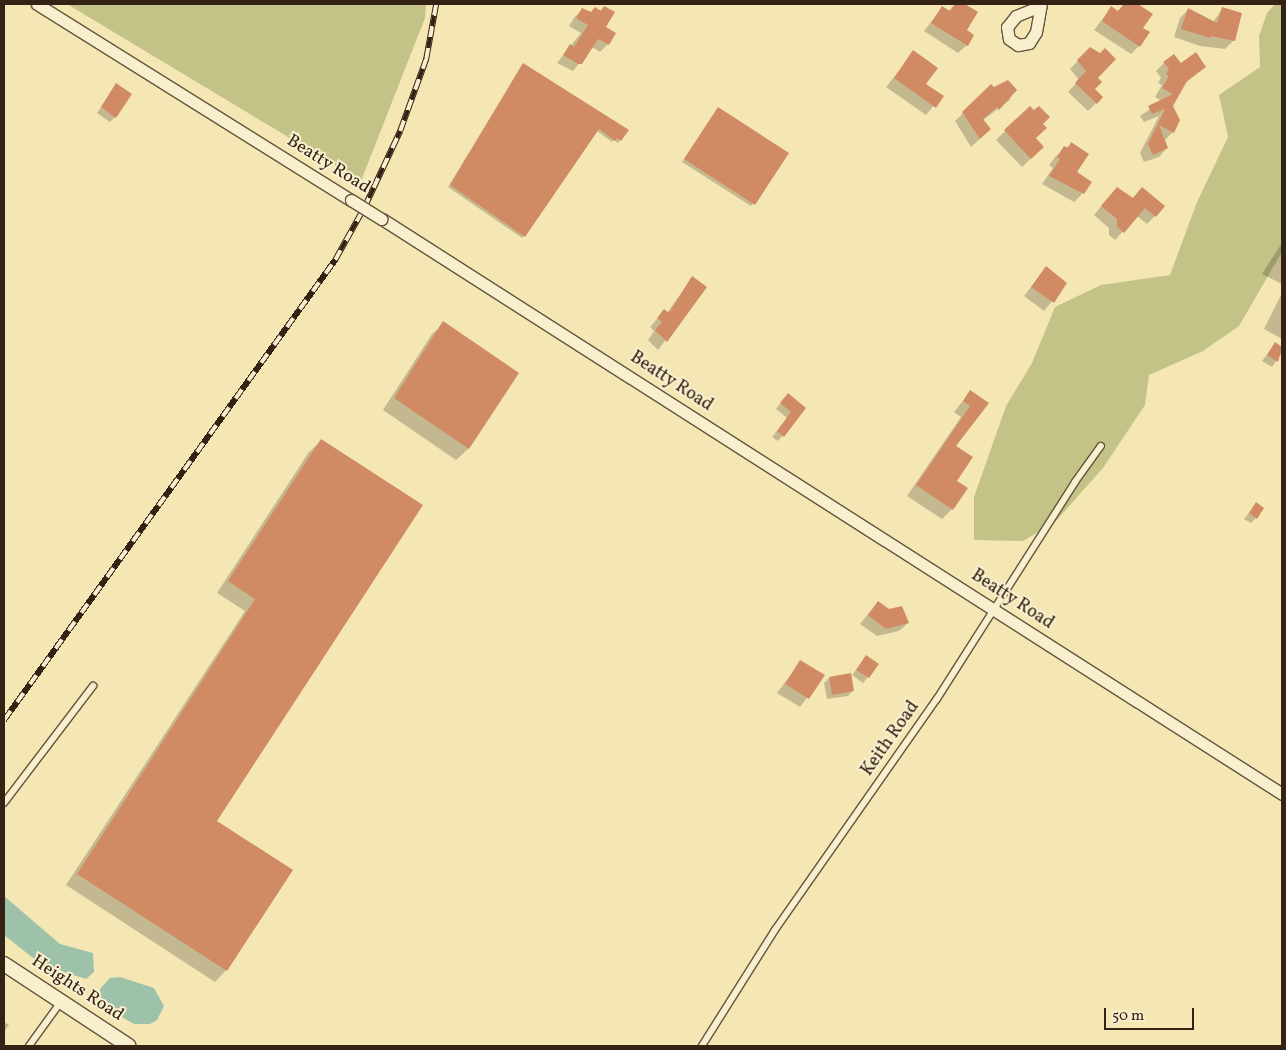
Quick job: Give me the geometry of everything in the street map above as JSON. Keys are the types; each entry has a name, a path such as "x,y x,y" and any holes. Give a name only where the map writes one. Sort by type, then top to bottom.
{"street":[{"name":"Beatty Road","path":"37,4 382,218 1282,794"},
{"name":"Heights Road","path":"4,964 129,1046"}],"lane":[{"name":"Keith Road","path":"702,1046 775,930 892,764 1101,446"},
{"path":"4,803 93,686"},
{"path":"29,1046 62,1002"}],"shaded area":[{"path":"67,4 426,4 425,18 361,181"},
{"path":"1275,4 1282,4 1282,252 1239,326 1203,351 1149,375 1145,405 1103,468 1055,522 1023,541 974,540 974,497 1006,406 1032,363 1055,307 1101,285 1170,275 1197,202 1228,137 1219,95 1260,67 1259,36 1267,13"},
{"path":"4,896 60,944 93,953 94,972 86,979 42,965 4,935"},
{"path":"120,977 154,988 164,1006 157,1020 150,1024 134,1024 109,1010 101,1001 100,989 110,978"}],"building":[{"path":"955,4 965,4 978,12 967,30 974,35 968,46 931,23 942,6 950,11"},
{"path":"1124,4 1138,4 1153,14 1143,28 1150,32 1140,47 1102,21 1111,6 1118,11"},
{"path":"604,6 615,12 606,27 616,33 609,45 598,39 582,64 578,64 563,55 570,44 574,47 588,25 576,18 582,8 591,12 595,7 601,11"},
{"path":"1222,7 1242,13 1235,41 1211,36 1210,38 1181,29 1188,8 1217,23"},
{"path":"1090,47 1100,53 1105,48 1116,59 1098,78 1102,82 1095,89 1103,97 1097,104 1075,83 1086,71 1077,60"},
{"path":"913,50 938,68 926,84 944,96 936,108 894,78"},
{"path":"1196,52 1206,67 1187,81 1173,106 1180,120 1174,133 1159,125 1168,148 1153,155 1148,144 1165,109 1152,114 1148,106 1173,94 1162,88 1169,76 1166,74 1169,69 1163,62 1174,54 1181,63"},
{"path":"523,63 629,130 621,141 617,138 615,141 599,129 525,237 450,185"},
{"path":"1008,80 1017,90 999,110 997,107 983,119 991,129 980,139 962,112 991,84 994,87"},
{"path":"116,83 132,94 116,118 101,107"},
{"path":"1030,106 1034,110 1039,106 1050,117 1043,124 1047,128 1036,138 1044,147 1031,159 1004,130"},
{"path":"718,107 789,153 755,205 684,159"},
{"path":"1071,142 1089,154 1077,172 1092,182 1084,194 1049,176 1060,159 1057,157 1064,146 1068,148"},
{"path":"1117,187 1133,198 1142,187 1165,206 1156,217 1145,208 1124,233 1117,227 1117,219 1101,206"},
{"path":"1046,266 1067,283 1054,303 1031,287"},
{"path":"692,276 707,287 667,342 655,330 662,322 657,318 664,309 669,313"},
{"path":"443,321 519,373 469,449 394,398"},
{"path":"1275,342 1282,347 1278,362 1267,355"},
{"path":"970,390 989,403 956,446 973,457 957,481 968,488 953,510 916,485 970,406 963,401"},
{"path":"788,393 806,408 784,437 777,431 791,412 780,403"},
{"path":"321,439 423,505 217,821 293,870 227,971 77,874 255,599 228,581"},
{"path":"1256,502 1264,508 1257,519 1249,513"},
{"path":"878,601 889,609 902,606 909,623 886,629 868,615"},
{"path":"866,655 879,664 869,678 856,670"},
{"path":"800,660 825,675 809,699 785,684"},
{"path":"851,673 854,691 832,695 829,677"}],"railway":[{"path":"4,720 335,260 364,208 400,131 426,59 436,4"}]}
